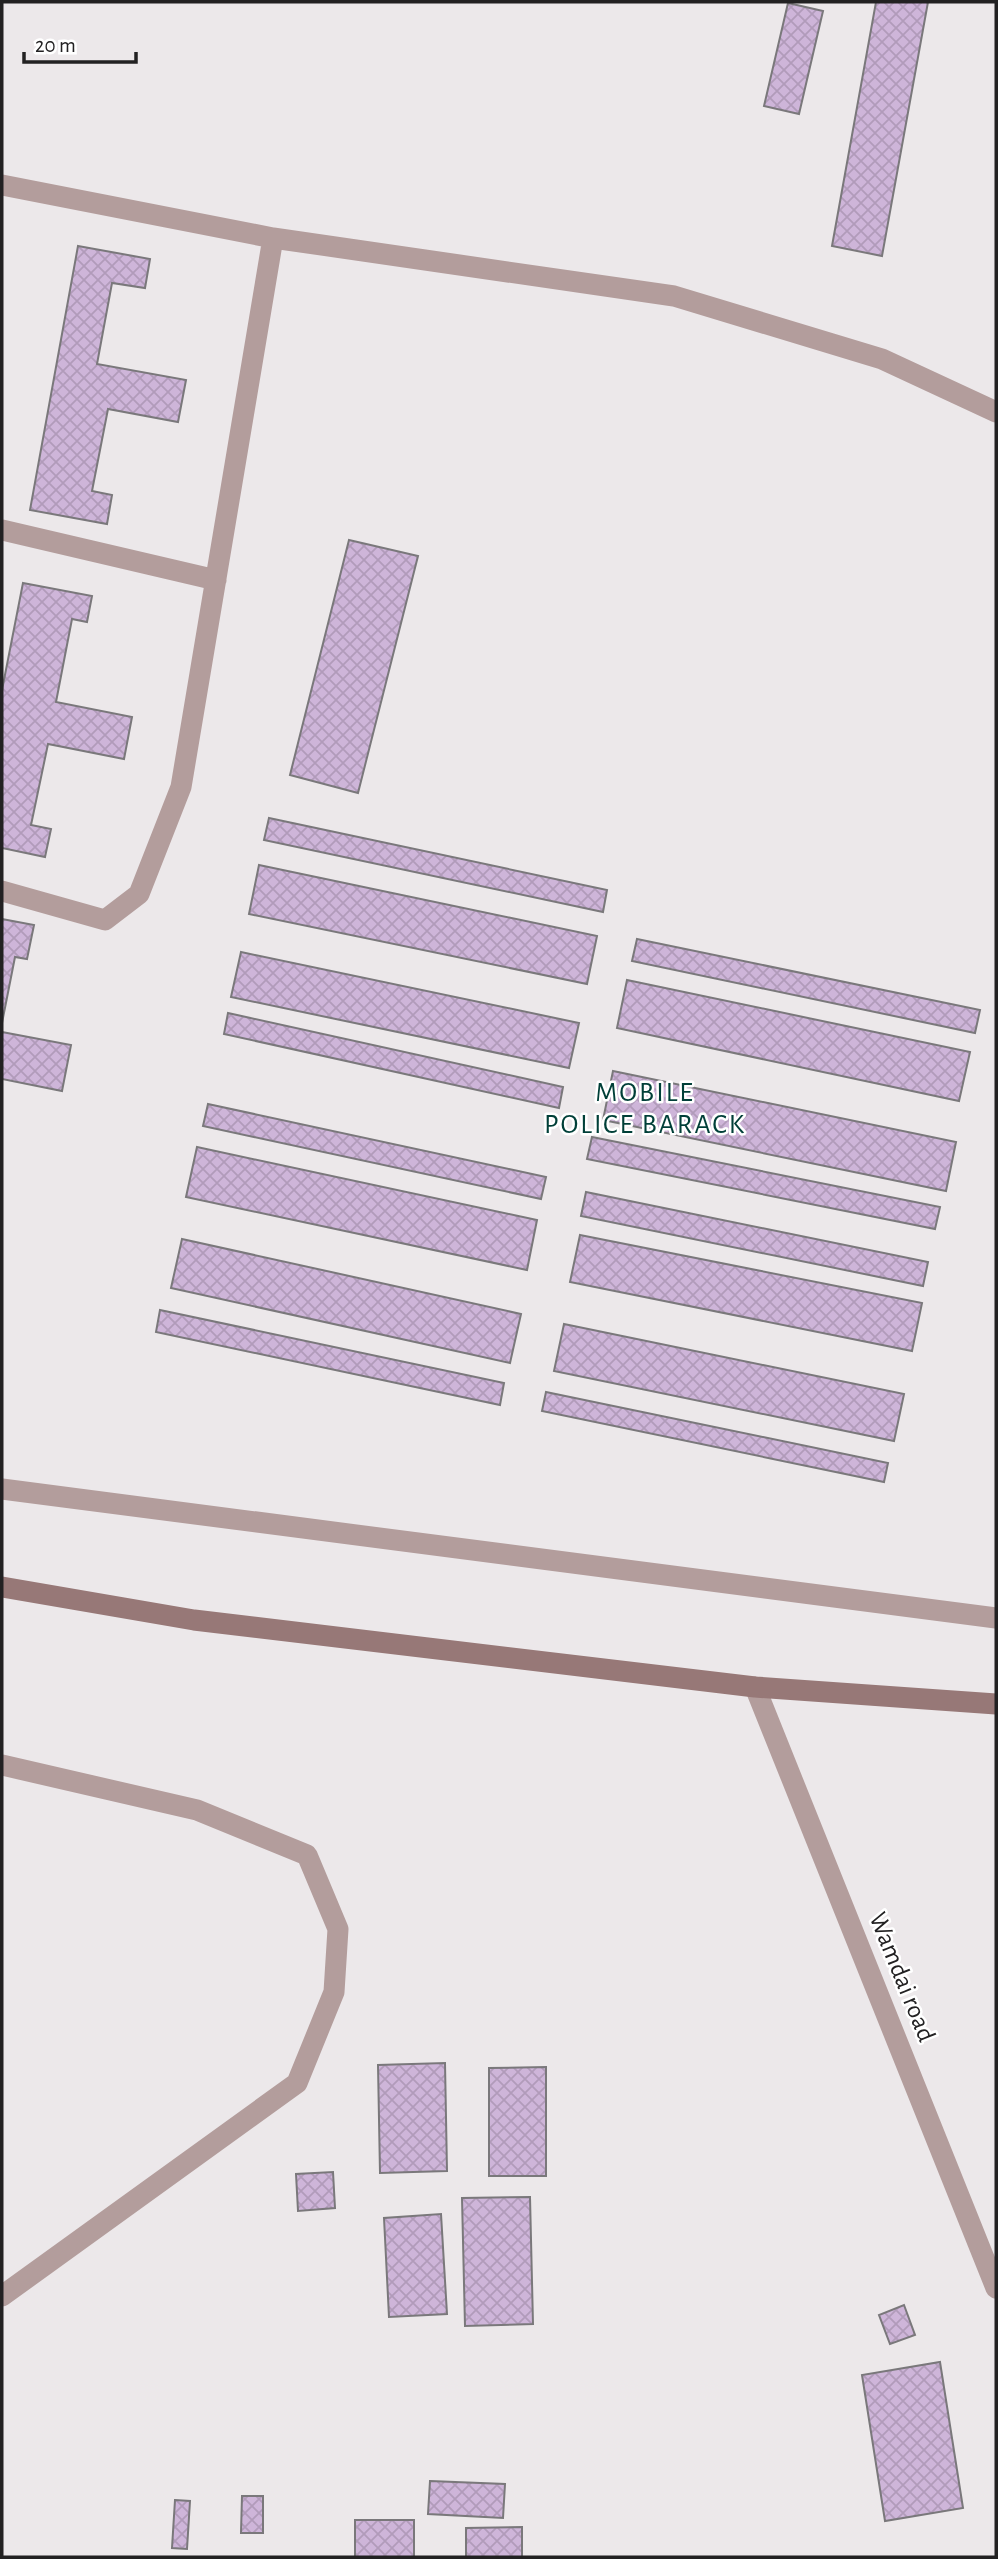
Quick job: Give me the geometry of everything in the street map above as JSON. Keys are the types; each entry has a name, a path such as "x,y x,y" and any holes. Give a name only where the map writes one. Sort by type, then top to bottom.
{"street":[{"path":"2,185 273,237 674,296 882,359 996,412"},
{"path":"2,891 105,920 139,894 181,787 273,237"},
{"path":"2,530 216,580"},
{"path":"2,1489 996,1618"},
{"path":"2,1587 194,1620 438,1647 755,1687 996,1704"},
{"name":"Wamdai road","path":"755,1687 996,2288"},
{"path":"2,1765 197,1810 307,1855 338,1929 334,1992 297,2082 2,2296"}],"building":[{"path":"876,2 928,2 882,256 832,246"},
{"path":"788,3 823,11 799,114 764,106"},
{"path":"78,246 150,259 145,288 112,283 97,364 186,380 178,422 108,409 92,491 112,495 107,524 30,510"},
{"path":"349,540 418,556 358,793 290,775"},
{"path":"23,583 92,596 87,622 72,619 56,702 132,717 124,759 48,744 31,825 51,829 45,857 2,848 2,690"},
{"path":"269,818 607,890 603,912 264,840"},
{"path":"259,865 597,936 587,984 249,914"},
{"path":"2,919 34,925 27,959 15,957 2,1023"},
{"path":"637,939 980,1010 975,1033 632,961"},
{"path":"241,952 579,1023 569,1068 231,997"},
{"path":"627,980 970,1052 959,1101 617,1028"},
{"path":"228,1013 563,1087 559,1108 224,1034"},
{"path":"2,1032 71,1045 62,1091 2,1079"},
{"path":"613,1071 956,1142 946,1191 603,1120"},
{"path":"208,1104 546,1177 541,1199 203,1126"},
{"path":"592,1137 940,1207 935,1229 587,1159"},
{"path":"197,1147 537,1220 527,1270 186,1197"},
{"path":"586,1192 928,1262 923,1286 581,1216"},
{"path":"580,1235 922,1303 912,1351 570,1282"},
{"path":"182,1239 521,1314 510,1363 171,1288"},
{"path":"160,1310 504,1383 500,1405 156,1332"},
{"path":"564,1324 904,1394 894,1441 554,1371"},
{"path":"546,1392 888,1463 884,1482 542,1411"},
{"path":"445,2063 447,2171 380,2173 378,2065"},
{"path":"546,2067 546,2176 489,2176 489,2068"},
{"path":"333,2172 335,2208 298,2211 296,2174"},
{"path":"530,2197 533,2324 465,2326 462,2198"},
{"path":"441,2214 447,2314 389,2317 384,2218"},
{"path":"904,2305 915,2335 890,2344 879,2315"},
{"path":"940,2362 963,2508 885,2521 862,2375"},
{"path":"430,2481 505,2484 503,2518 428,2514"},
{"path":"242,2496 263,2496 263,2533 241,2533"},
{"path":"175,2500 190,2501 187,2549 172,2548"},
{"path":"355,2520 414,2520 414,2557 355,2557"},
{"path":"522,2527 522,2557 466,2557 466,2528"}],"district":[{"name":"MOBILE POLICE BARACK","path":"645,1109"}]}
